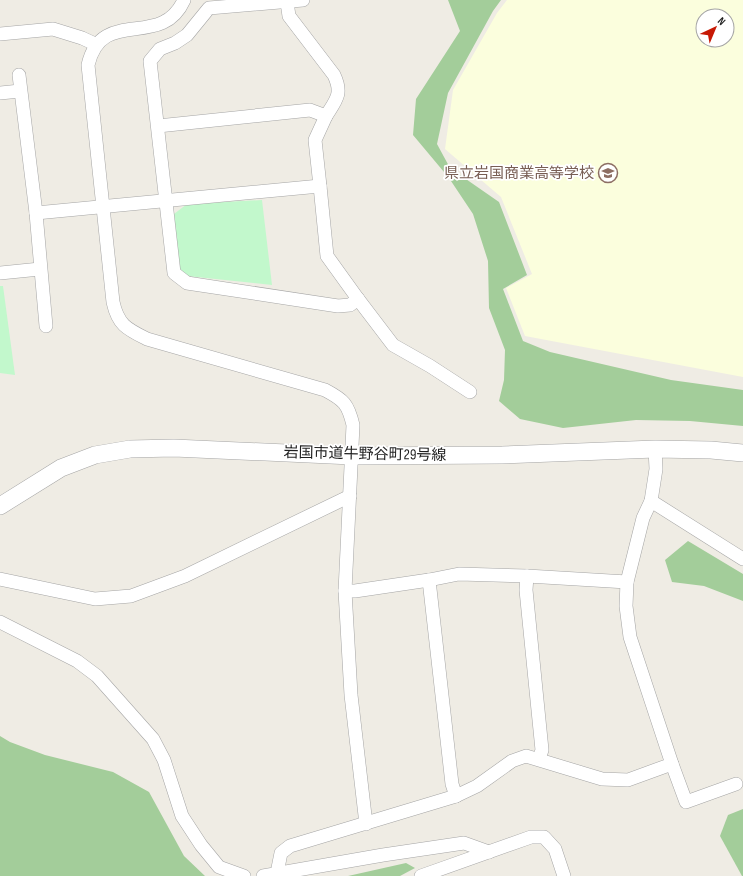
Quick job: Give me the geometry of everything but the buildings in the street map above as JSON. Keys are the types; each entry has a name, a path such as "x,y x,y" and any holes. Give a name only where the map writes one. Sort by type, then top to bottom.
{"street":[{"path":"184,0 181,7 167,20 149,28 124,30 106,35 95,44 88,65 113,302 116,316 126,328 146,339 325,390 342,399 350,411 353,425 345,590 351,695 366,824"},
{"path":"303,0 209,8 187,35 160,48 150,61 174,273 187,283 338,306 350,304 358,299"},
{"path":"287,2 289,16 334,75 339,85 338,95 315,140 327,256 393,345 430,366 470,392"},
{"path":"0,34 53,29 82,38 95,44"},
{"path":"19,75 36,213 46,326"},
{"path":"0,93 20,91"},
{"path":"158,126 310,110 326,116"},
{"path":"36,213 320,186"},
{"path":"0,273 40,269"},
{"name":"岩国市道牛野谷町29号線","path":"0,506 61,468 95,455 130,449 174,448 352,456 502,456 655,449 711,450 743,453"},
{"path":"655,449 656,470 650,501 643,518 627,582 626,606 630,637 686,802 736,784"},
{"path":"0,579 95,599 131,596 185,576 350,496"},
{"path":"650,501 743,558"},
{"path":"345,590 355,591 459,574 627,582"},
{"path":"526,576 526,590 542,750 540,759"},
{"path":"429,580 452,784 456,796"},
{"path":"0,622 77,661 97,676 153,739 164,760 182,816 201,845 219,867 244,876"},
{"path":"280,874 278,868 281,853 290,846 456,796 477,786 512,761 526,756 602,779 628,780 672,764"},
{"path":"421,876 531,837 544,837 555,848 564,876"},
{"path":"263,876 383,855 464,843 489,852"}],"shaded area":[{"name":"県立岩国商業高等学校","path":"507,0 743,0 743,377 525,336 506,288 532,274 501,197 445,149 453,90 497,13"}],"green space":[{"path":"448,0 501,0 493,11 448,93 437,144 450,168 499,202 527,275 503,289 523,341 550,352 671,380 743,390 743,426 690,421 636,420 563,428 520,419 499,401 504,380 505,350 489,308 488,261 473,214 449,178 413,135 416,99 460,31"},
{"path":"262,200 272,285 187,276 180,269 174,214 187,204"},
{"path":"0,286 3,286 15,375 0,373"},
{"path":"688,541 743,574 743,601 704,586 672,582 665,560"},
{"path":"0,736 10,742 45,755 113,772 149,792 184,856 205,876 0,876"},
{"path":"743,809 742,876 720,836 728,815"},
{"path":"406,863 415,868 400,876 348,876"}],"place":[{"name":"県立岩国商業高等学校","path":"608,173"}]}
